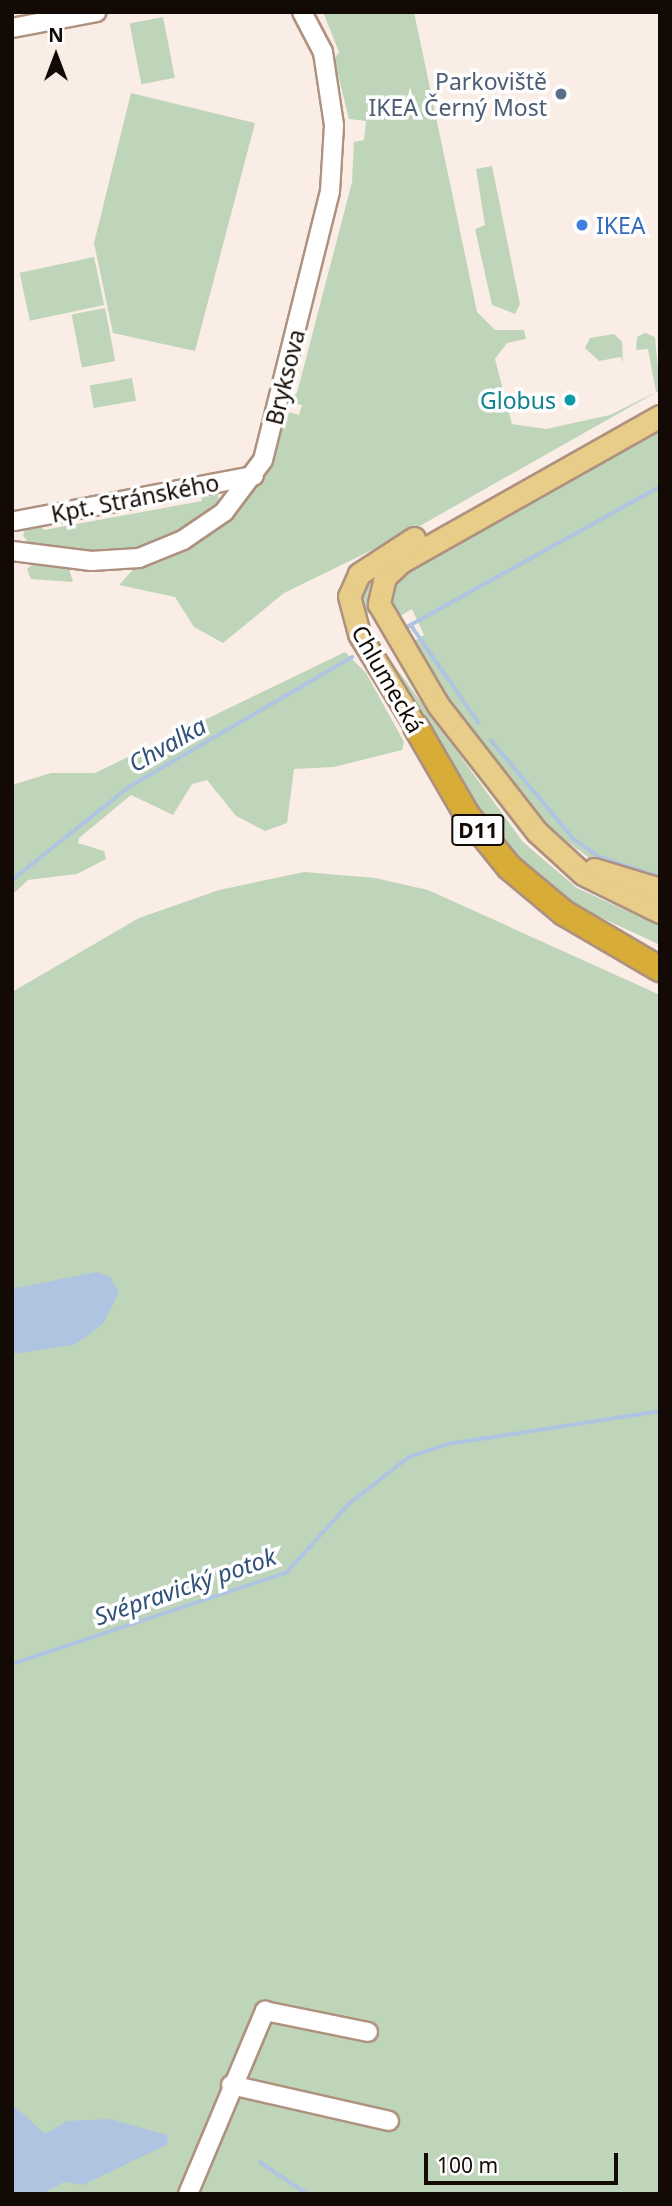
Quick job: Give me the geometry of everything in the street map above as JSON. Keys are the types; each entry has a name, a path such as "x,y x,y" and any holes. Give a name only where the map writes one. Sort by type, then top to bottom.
{"highway":[{"name":"Chlumecká","path":"416,727 488,844 564,913"},
{"name":"D11","path":"564,913 660,952"},
{"path":"564,913 660,969"}],"main road":[{"name":"Chlumecká","path":"416,727 355,626 349,596 355,579 395,549 660,402"},
{"name":"Chlumecká","path":"519,809 391,632 380,610 383,583 414,554 660,416"},
{"path":"519,809 584,863 660,889"},
{"path":"519,809 583,874 660,912"}],"street":[{"path":"12,27 97,12"},
{"name":"Bryksova","path":"13,551 91,561 139,558 183,540 224,512 254,475 331,191 334,125 323,52 302,12"},
{"name":"Kpt. Stránského","path":"13,551 14,516 254,475"},
{"path":"188,2194 231,2085 265,2011 368,2032"},
{"path":"231,2085 389,2121"}],"green space":[{"path":"323,12 414,12 477,312 495,330 524,330 526,339 507,343 495,359 512,424 546,429 610,415 656,392 648,349 636,350 637,337 645,333 655,337 660,390 409,532 284,593 223,643 194,627 175,597 119,585 137,565 181,550 221,524 266,473 282,410 299,415 302,405 284,401 297,393 352,182 354,142 364,140 366,121 349,119 334,59 339,52"},
{"path":"163,17 175,78 141,84 130,23"},
{"path":"131,93 255,123 195,351 113,333 94,243"},
{"path":"492,166 520,304 515,314 492,305 475,229 485,225 476,169"},
{"path":"94,257 104,305 30,321 20,273"},
{"path":"105,308 115,361 82,367 72,314"},
{"path":"614,334 622,342 623,363 621,357 599,361 585,348 590,338"},
{"path":"132,378 136,401 94,408 90,385"},
{"path":"660,424 660,883 596,863 542,823 469,735 409,644 424,635 412,609 394,620 390,602 393,585 409,568"},
{"path":"218,490 219,505 166,542 143,548 98,554 31,545 23,536 26,527 40,524 44,530 202,501 200,491"},
{"path":"35,562 68,565 73,582 31,579 27,569"},
{"path":"372,578 372,613 365,613 361,593"},
{"path":"345,652 366,673 404,742 402,750 334,767 294,769 287,823 265,831 236,816 207,780 192,784 173,815 131,795 79,838 78,843 104,851 106,859 77,874 28,880 12,895 12,785 51,773 95,773"},
{"path":"386,654 523,842 577,888 660,926 660,945 570,903 520,863 480,815"},
{"path":"304,872 375,878 428,890 660,995 660,2194 12,2194 12,992 139,918 219,890"}],"water":[{"path":"96,1272 110,1277 119,1292 103,1324 74,1345 12,1354 12,1289"},
{"path":"12,2104 45,2134 67,2121 110,2119 167,2135 168,2144 83,2185 64,2182 42,2194 12,2194"}],"waterway":[{"name":"Chvalka","path":"407,627 660,487"},
{"path":"411,625 479,723"},
{"name":"Chvalka","path":"12,880 129,787 352,657"},
{"path":"491,740 574,839 600,857 660,877"},
{"name":"Svépravický potok","path":"12,1664 286,1573 349,1504 409,1457 448,1444 660,1411"},
{"path":"260,2162 307,2194"}],"place":[{"name":"Parkoviště IKEA Černý Most","path":"561,94"},
{"name":"IKEA","path":"582,225"},
{"name":"Globus","path":"570,400"}]}
